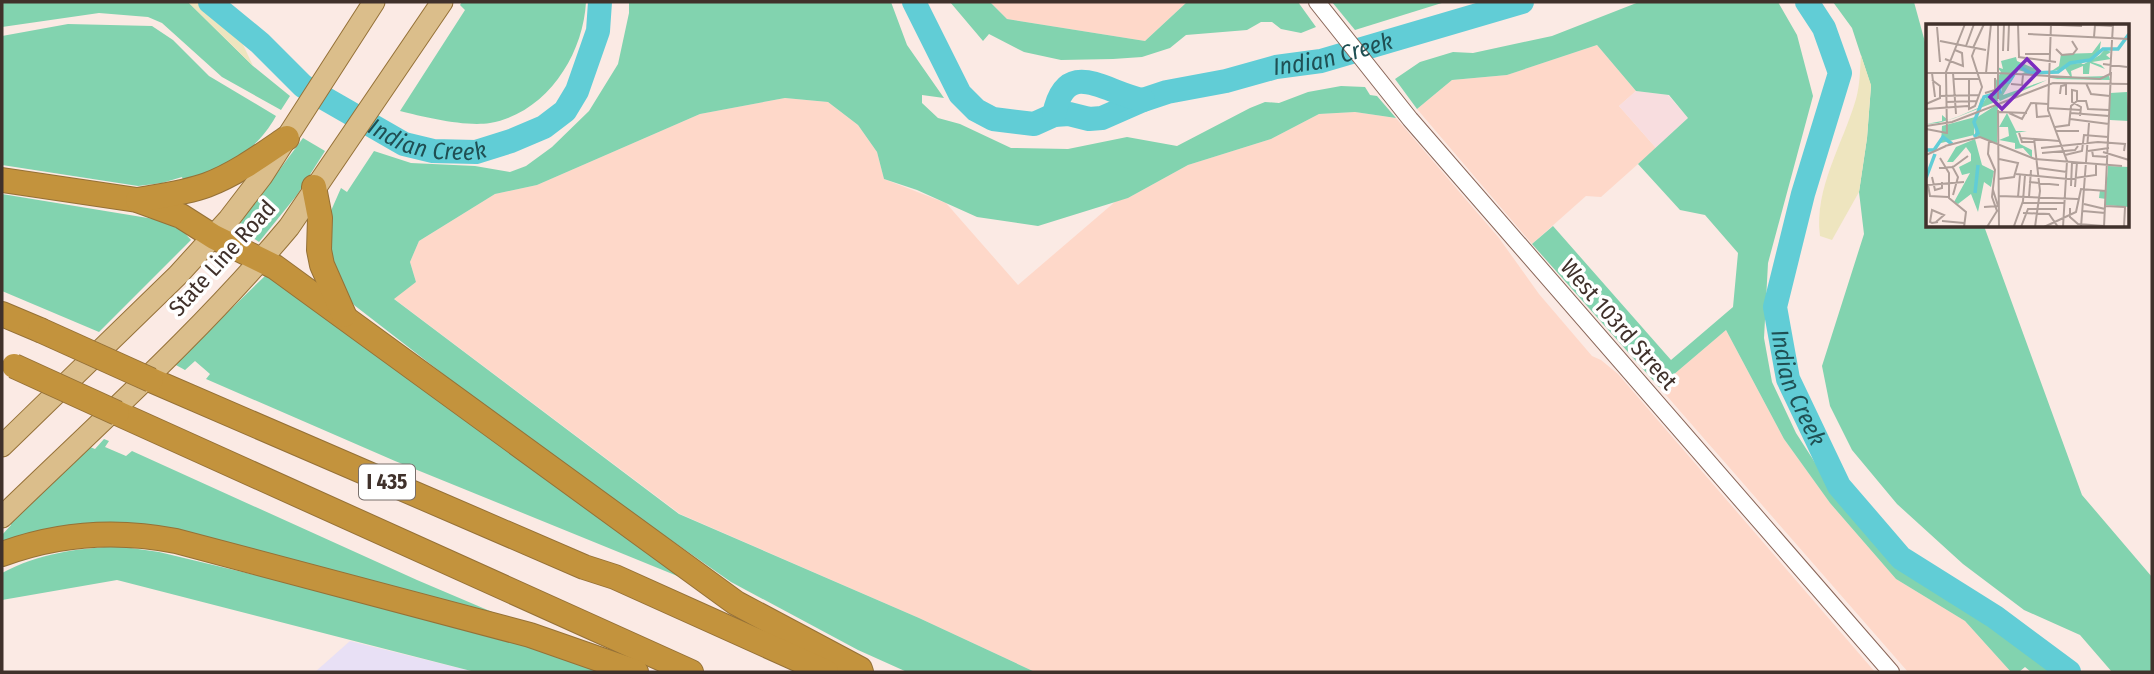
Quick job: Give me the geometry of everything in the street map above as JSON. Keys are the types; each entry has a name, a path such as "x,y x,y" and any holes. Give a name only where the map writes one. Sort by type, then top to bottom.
{"highway":[{"path":"137,200 186,192 209,185 288,138"},
{"path":"2,180 137,200 181,216 214,237 275,267 736,603 860,669 861,672"},
{"path":"314,187 320,218 319,250 346,319"},
{"name":"I 435","path":"2,314 584,567 615,577 826,672"},
{"name":"I 435","path":"8,363 691,672"},
{"path":"2,554 65,537 120,533 145,535 530,635 636,672"}],"main road":[{"name":"State Line Road","path":"2,446 214,237 246,198 288,138 374,2"},
{"name":"State Line Road","path":"2,517 202,323 261,260 289,227 439,8"}],"street":[{"name":"West 103rd Street","path":"1321,8 1410,119 1891,672"}],"shaded area":[{"path":"990,2 1187,2 1145,41 1007,19"},
{"path":"1597,45 1636,91 1619,106 1656,148 1601,197 1586,196 1532,244 1417,109 1452,80 1507,75"},
{"path":"1636,91 1668,95 1688,118 1656,148 1619,106"},
{"path":"785,98 828,102 858,125 877,152 884,179 946,203 1018,285 1116,201 1128,198 1188,165 1271,139 1319,114 1355,112 1396,118 1499,238 1539,294 1592,356 1618,374 1875,672 1035,672 919,618 680,514 393,298 416,282 410,262 419,241 495,194 537,185 700,114"},
{"path":"1726,330 1784,439 1830,503 1896,579 1965,621 2011,672 1908,672 1659,387"},
{"path":"350,641 475,672 315,672"}],"green space":[{"path":"2,2 188,2 253,66 290,96 281,110 222,77 162,23 148,17 99,13 2,27"},
{"path":"462,2 586,2 578,42 569,61 544,95 528,107 510,117 480,124 445,121 400,111 465,10 460,5"},
{"path":"629,2 891,2 907,45 944,98 922,95 922,103 938,118 960,124 1011,148 1068,149 1127,137 1177,146 1265,102 1279,103 1308,92 1341,86 1365,87 1370,95 1377,96 1396,118 1355,112 1319,114 1271,139 1188,165 1128,198 1038,226 977,217 917,190 884,179 877,152 858,125 828,102 785,98 700,114 537,185 495,194 419,241 410,262 416,282 394,299 679,514 919,618 1035,672 907,672 858,650 731,582 535,445 354,305 338,286 331,271 330,213 341,188 347,192 374,151 411,163 475,166 510,172 526,166 552,147 589,111 618,64"},
{"path":"950,2 990,2 1007,19 1145,41 1187,2 1298,2 1316,27 1301,33 1281,29 1272,22 1261,22 1247,30 1186,35 1170,48 1142,57 1061,60 1024,52 989,34 983,41"},
{"path":"1332,2 1445,2 1355,30"},
{"path":"1639,2 1778,2 1797,35 1813,96 1768,263 1764,338 1772,382 1796,433 1841,503 1889,556 2022,647 2052,672 2031,672 2025,667 2019,672 2011,672 1965,621 1896,579 1830,503 1784,439 1726,330 1659,387 1532,244 1553,226 1671,360 1733,307 1738,253 1705,215 1680,210 1638,164 1688,118 1669,95 1636,91 1597,45 1507,75 1452,80 1417,109 1395,79 1420,62 1453,52 1473,53 1552,36"},
{"path":"1833,2 1914,2 1926,46 1926,228 1985,228 2082,495 2152,577 2152,672 2112,672 2080,635 2024,610 1963,564 1897,504 1852,450 1830,406 1822,366 1864,234 1859,192 1871,86 1852,28"},
{"path":"68,24 152,26 173,40 209,76 276,116 258,141 247,150 225,164 184,183 182,177 138,186 2,165 2,36"},
{"path":"303,138 325,151 297,195 259,242 237,227"},
{"path":"2,194 160,220 183,231 191,240 99,332 2,291"},
{"path":"266,275 697,584 395,461 206,379 210,374 195,361 185,370 174,364"},
{"path":"104,439 109,441 105,447 126,456 132,451 504,617 189,538 2,546 2,535 10,523 90,447 95,449"},
{"path":"117,546 159,552 293,584 576,659 609,672 475,672 117,580 2,600 2,573 16,566 58,553"}],"sand":[{"path":"188,2 204,2 213,9 240,38 253,66"},
{"path":"1861,55 1871,85 1859,192 1832,240 1820,236 1821,201 1856,99"}],"waterway":[{"name":"Indian Creek","path":"210,2 260,43 303,86 404,144 433,151 476,152 544,127 565,111 577,91 598,31 600,2"},
{"name":"Indian Creek","path":"914,2 960,94 976,110 993,119 1034,124 1054,115 1102,118 1167,92 1226,81 1276,67 1321,61 1522,2"},
{"name":"Indian Creek","path":"1807,2 1824,28 1840,73 1803,194 1775,307 1788,379 1839,486 1901,558 1995,617 2069,672"},
{"name":"Indian Creek","path":"1054,115 1060,97 1068,86 1077,82 1089,82 1143,100"}]}
